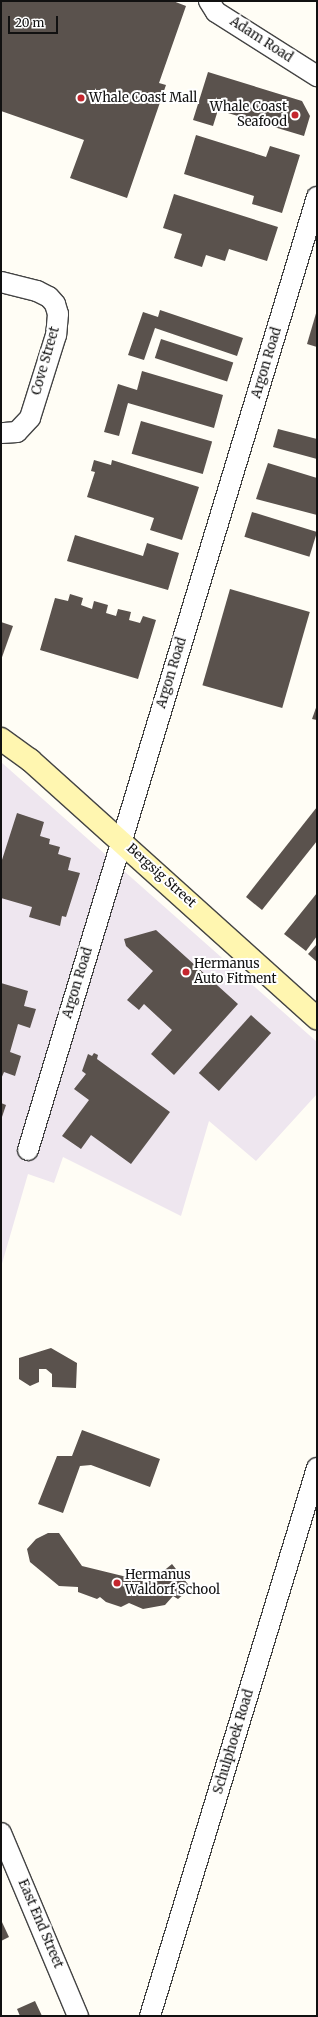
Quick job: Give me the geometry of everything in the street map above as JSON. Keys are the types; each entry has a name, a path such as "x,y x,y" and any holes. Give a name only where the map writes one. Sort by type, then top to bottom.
{"street":[{"name":"Adam Road","path":"209,1 216,12 317,76"},
{"name":"Argon Road","path":"28,1150 317,197"},
{"name":"Cove Street","path":"1,282 37,290 48,297 54,304 58,314 56,335 30,418 17,432 1,433"},
{"name":"Bergsig Street","path":"1,739 30,760 317,1018"},
{"name":"Schulphoek Road","path":"150,2016 317,1468"},
{"name":"East End Street","path":"1,1833 78,2016"}],"shaded area":[{"path":"1,762 317,1042 317,1094 256,1161 209,1121 181,1216 63,1157 54,1183 28,1174 1,1267"}],"building":[{"name":"Whale Coast Mall","path":"1,1 173,1 186,6 159,83 166,85 127,198 70,178 84,140 1,111"},
{"path":"208,72 302,101 310,116 304,136 218,110 213,126 193,120"},
{"path":"196,135 266,157 270,146 300,155 282,213 252,204 254,196 184,174"},
{"path":"174,194 278,227 267,261 229,249 225,261 206,255 202,267 174,258 182,234 163,228"},
{"path":"160,310 243,338 237,356 155,328 144,360 128,355 143,312 158,317"},
{"path":"317,310 317,347 307,344"},
{"path":"161,339 233,362 227,382 155,358"},
{"path":"142,371 223,395 214,428 128,403 119,436 104,432 118,384 137,390"},
{"path":"141,421 212,441 203,474 132,454"},
{"path":"278,429 317,439 317,459 273,447"},
{"path":"94,460 111,465 112,460 199,487 182,540 150,530 154,518 87,497 95,472 91,471"},
{"path":"268,463 317,478 317,515 256,499"},
{"path":"252,512 317,532 309,557 244,537"},
{"path":"75,535 143,556 147,543 179,553 168,590 67,561"},
{"path":"230,589 310,612 282,708 202,685"},
{"path":"70,594 83,598 81,605 92,609 94,601 108,605 106,613 116,616 118,609 131,612 129,620 140,623 143,616 156,620 138,679 40,650 55,598 68,601"},
{"path":"1,622 13,626 1,660"},
{"path":"317,705 317,720 312,719"},
{"path":"317,807 317,841 262,910 246,897"},
{"path":"17,813 44,822 40,836 50,839 49,844 60,847 58,854 71,858 68,870 80,873 66,917 62,916 60,926 29,917 32,907 1,898 1,863"},
{"path":"317,893 317,936 306,951 284,934"},
{"path":"156,930 238,1004 174,1075 151,1054 172,1030 144,1004 139,1010 127,1000 153,971 126,946 124,939"},
{"path":"317,944 317,962 308,954"},
{"path":"1,983 28,991 24,1006 36,1009 30,1028 18,1024 10,1052 21,1056 15,1076 4,1072 1,1079"},
{"path":"251,1015 271,1033 219,1091 199,1073"},
{"path":"94,1053 98,1055 97,1059 170,1112 131,1164 91,1135 81,1149 62,1136 89,1100 74,1089 86,1074 82,1071 88,1054 92,1056"},
{"path":"1,1103 6,1105 1,1120"},
{"path":"51,1348 77,1363 76,1388 52,1387 52,1374 46,1369 39,1369 39,1382 30,1386 19,1379 19,1358"},
{"path":"82,1430 160,1459 150,1487 91,1465 80,1466 63,1513 38,1504 57,1456 72,1456"},
{"path":"48,1533 59,1533 82,1566 131,1578 155,1578 172,1564 191,1588 178,1599 173,1596 165,1605 143,1609 129,1603 121,1607 106,1602 100,1597 97,1599 78,1592 78,1587 59,1586 30,1562 27,1549 36,1539"},
{"path":"1,1920 9,1937 1,1941"},
{"path":"35,2001 42,2016 20,2016 17,2009"}],"place":[{"name":"Whale Coast Mall","path":"81,98"},
{"name":"Whale Coast Seafood","path":"295,115"},
{"name":"Hermanus Auto Fitment","path":"186,972"},
{"name":"Hermanus Waldorf School","path":"117,1583"}]}
